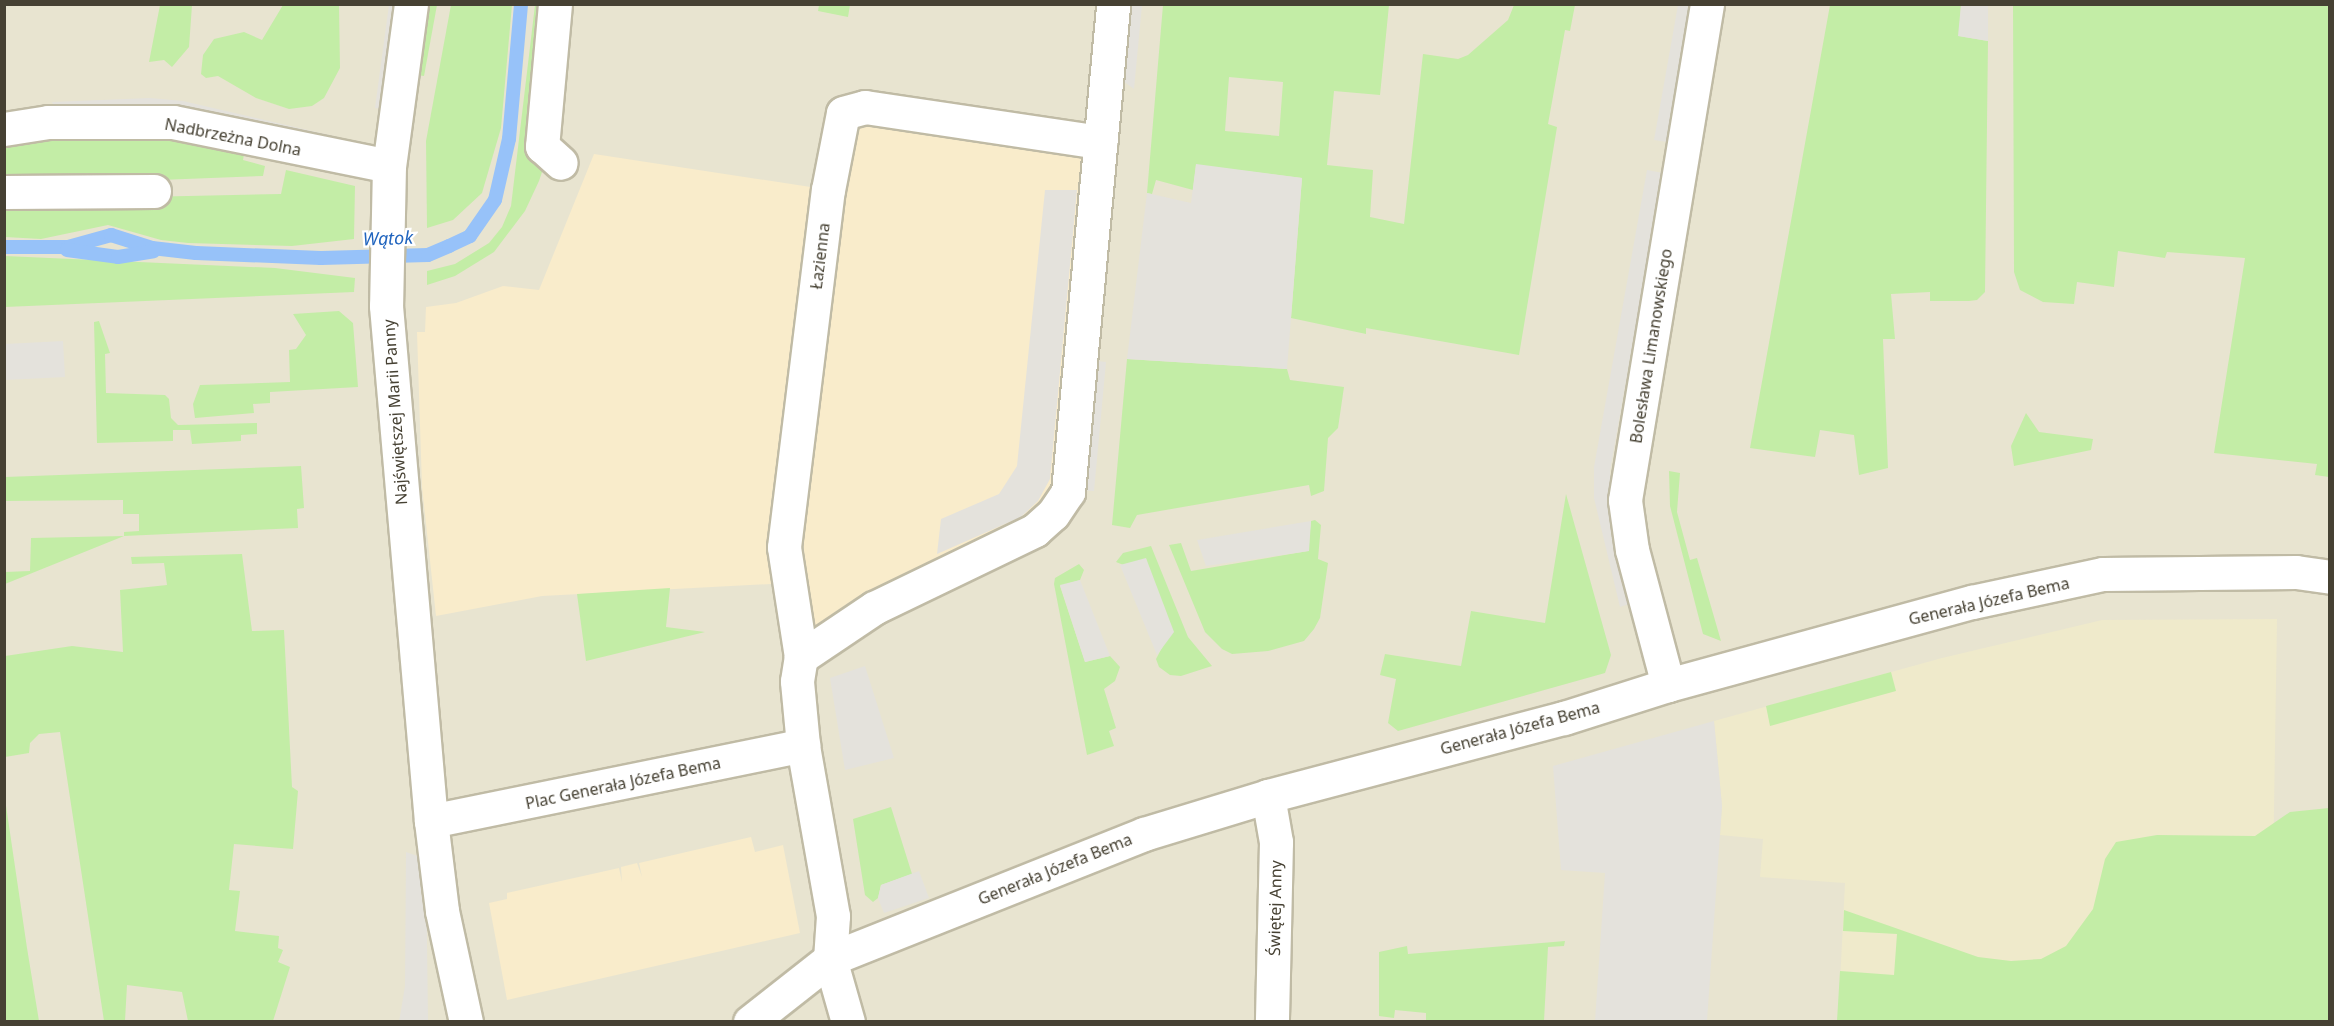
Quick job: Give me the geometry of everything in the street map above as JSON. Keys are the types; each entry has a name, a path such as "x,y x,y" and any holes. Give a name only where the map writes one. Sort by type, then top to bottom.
{"street":[{"name":"Najświętszej Marii Panny","path":"411,4 389,166 386,306 430,821"},
{"path":"555,4 542,146 561,163"},
{"path":"801,657 874,608 1035,530 1053,514 1068,492 1113,4"},
{"name":"Bolesława Limanowskiego","path":"1668,684 1632,550 1625,500 1707,4"},
{"name":"Łazienna","path":"803,745 797,681 801,657 784,547 828,190 843,113 865,107 1100,142"},
{"name":"Nadbrzeżna Dolna","path":"4,129 48,122 173,122 389,166"},
{"path":"4,192 154,191"},
{"name":"Generała Józefa Bema","path":"750,1022 830,959 1144,834 1268,796 1564,718 1668,684 1972,602 2103,574 2296,572 2330,577"},
{"path":"803,745 833,916 830,959 848,1022"},
{"name":"Plac Generała Józefa Bema","path":"430,821 803,745"},
{"name":"Świętej Anny","path":"1268,796 1276,842 1272,1022"},
{"path":"430,821 442,911 466,1022"}],"shaded area":[{"path":"5,5 2329,5 2329,1021 5,1021"},
{"path":"389,5 406,5 388,110 375,108"},
{"path":"1126,5 1142,5 1134,89 1119,78"},
{"path":"1678,5 1691,5 1667,142 1654,140"},
{"path":"1961,5 1988,5 1988,41 1958,36"},
{"path":"150,98 183,101 342,138 339,151 58,114 52,102"},
{"path":"843,113 1100,142 1068,492 801,657 789,583 542,596 436,616 422,487 417,332 425,332 426,307 456,303 503,286 539,290 594,154 817,188"},
{"path":"1196,164 1302,178 1287,369 1127,359 1147,193 1191,203"},
{"path":"1647,170 1663,173 1610,471 1610,495 1635,602 1620,607 1594,498 1594,467"},
{"path":"1045,190 1077,190 1050,479 1038,501 1021,517 937,554 941,519 999,494 1017,466"},
{"path":"63,341 65,377 5,380 5,344"},
{"path":"1090,360 1106,362 1094,491 1078,490"},
{"path":"1311,521 1309,551 1206,566 1197,540"},
{"path":"1146,558 1174,632 1157,655 1120,565"},
{"path":"1080,580 1110,656 1085,662 1060,585"},
{"path":"2277,619 2271,1001 1840,982 1845,883 1760,877 1763,839 1720,835 1722,806 1714,721 1942,658 2102,620"},
{"path":"865,666 894,758 845,770 830,678"},
{"path":"1714,721 1722,806 1707,1021 1595,1021 1605,873 1561,870 1553,766"},
{"path":"751,837 755,852 783,845 800,933 507,1000 489,903 507,899 507,893 619,868 622,882 621,867 637,863 642,877 639,863"},
{"path":"406,852 426,859 428,1021 399,1022 405,986"},
{"path":"919,871 929,898 884,913 878,898 881,885"}],"green space":[{"path":"160,5 192,5 189,47 172,67 164,60 149,62"},
{"path":"283,5 339,5 340,68 324,98 312,106 289,109 256,98 218,76 206,78 201,74 203,55 214,39 244,32 262,40"},
{"path":"430,5 437,5 424,76 417,75"},
{"path":"451,5 512,5 501,128 482,193 453,220 427,228 426,141"},
{"path":"535,5 549,5 546,160 539,181 525,211 494,252 455,276 427,285 427,271 455,264 489,243 502,227 511,206"},
{"path":"819,5 850,5 848,17 818,11"},
{"path":"1163,5 1389,5 1380,95 1334,91 1327,165 1373,170 1370,217 1404,224 1423,54 1458,59 1468,55 1508,20 1514,5 1575,5 1570,31 1565,30 1548,124 1557,127 1519,355 1366,328 1366,334 1291,318 1302,178 1196,165 1193,190 1156,180 1152,194 1147,193","holes":["1229,77 1283,82 1279,136 1225,131"]},
{"path":"1830,5 1961,5 1959,36 1988,41 1985,292 1977,300 1969,301 1930,301 1930,292 1891,294 1895,339 1883,339 1888,468 1859,475 1854,435 1820,430 1815,457 1750,448"},
{"path":"2013,5 2329,5 2329,477 2315,475 2317,464 2214,453 2245,258 2167,252 2165,258 2118,251 2114,287 2077,282 2074,304 2043,302 2020,290 2014,272"},
{"path":"151,130 245,149 243,160 265,166 263,176 5,186 4,141"},
{"path":"286,170 355,186 354,239 292,246 188,243 161,240 108,225 41,239 5,237 5,200 281,194"},
{"path":"5,256 275,268 355,278 354,292 5,307"},
{"path":"339,311 353,323 358,387 270,392 270,403 253,404 254,413 195,418 193,404 200,385 290,382 289,350 296,349 306,335 293,314"},
{"path":"99,321 110,353 105,354 106,393 165,395 169,399 171,418 178,425 257,423 257,434 241,435 241,441 192,444 190,430 173,430 173,441 97,443 94,322"},
{"path":"1127,359 1287,369 1290,380 1344,387 1338,428 1328,438 1324,491 1311,496 1309,485 1137,515 1130,528 1112,525"},
{"path":"2026,413 2039,432 2093,439 2091,450 2014,466 2011,446"},
{"path":"301,466 304,508 297,509 298,528 124,536 124,532 139,531 139,514 123,514 123,500 5,501 5,477"},
{"path":"1669,471 1680,473 1677,512 1690,560 1697,558 1721,641 1703,634 1670,506"},
{"path":"1566,494 1611,655 1605,673 1398,731 1388,723 1396,679 1380,675 1385,654 1461,666 1471,611 1545,623"},
{"path":"1315,520 1321,525 1318,559 1328,563 1320,618 1314,629 1304,641 1268,651 1232,654 1222,649 1205,632 1169,545 1181,543 1191,571 1308,551 1311,521"},
{"path":"124,536 5,584 5,572 30,571 31,538"},
{"path":"1151,546 1188,637 1212,666 1181,676 1170,675 1159,667 1156,659 1166,640 1146,559 1126,566 1116,562 1123,553"},
{"path":"242,554 252,631 284,630 292,787 298,791 293,849 234,844 229,890 240,891 235,931 279,936 278,948 283,950 278,962 290,967 273,1021 188,1021 182,992 127,985 125,1021 104,1021 60,732 39,734 30,743 29,753 5,757 5,656 72,646 123,652 120,590 167,585 164,563 132,564 131,557"},
{"path":"1079,564 1084,570 1080,580 1060,586 1085,662 1110,656 1120,667 1115,681 1104,689 1116,728 1109,731 1114,746 1087,755 1054,584 1055,578"},
{"path":"670,588 666,627 705,632 586,661 577,594"},
{"path":"1891,672 1896,691 1770,726 1766,706"},
{"path":"4,792 27,948 39,1021 5,1021"},
{"path":"891,807 912,874 881,885 878,898 873,902 865,895 853,819"},
{"path":"2329,808 2329,1021 1837,1021 1840,971 1894,975 1897,934 1843,931 1844,910 1978,957 2011,961 2041,959 2066,946 2093,909 2105,859 2116,842 2157,835 2255,836 2290,812"},
{"path":"1565,941 1564,946 1548,947 1544,1021 1426,1021 1426,1013 1395,1010 1394,1018 1379,1016 1379,952 1407,946 1408,954"}],"waterway":[{"name":"Wątok","path":"4,247 68,247 111,235 152,248 196,253 321,258 428,255 449,246 470,236 495,200 509,139 521,4"},
{"name":"Wątok","path":"67,250 118,257 154,251"}]}
